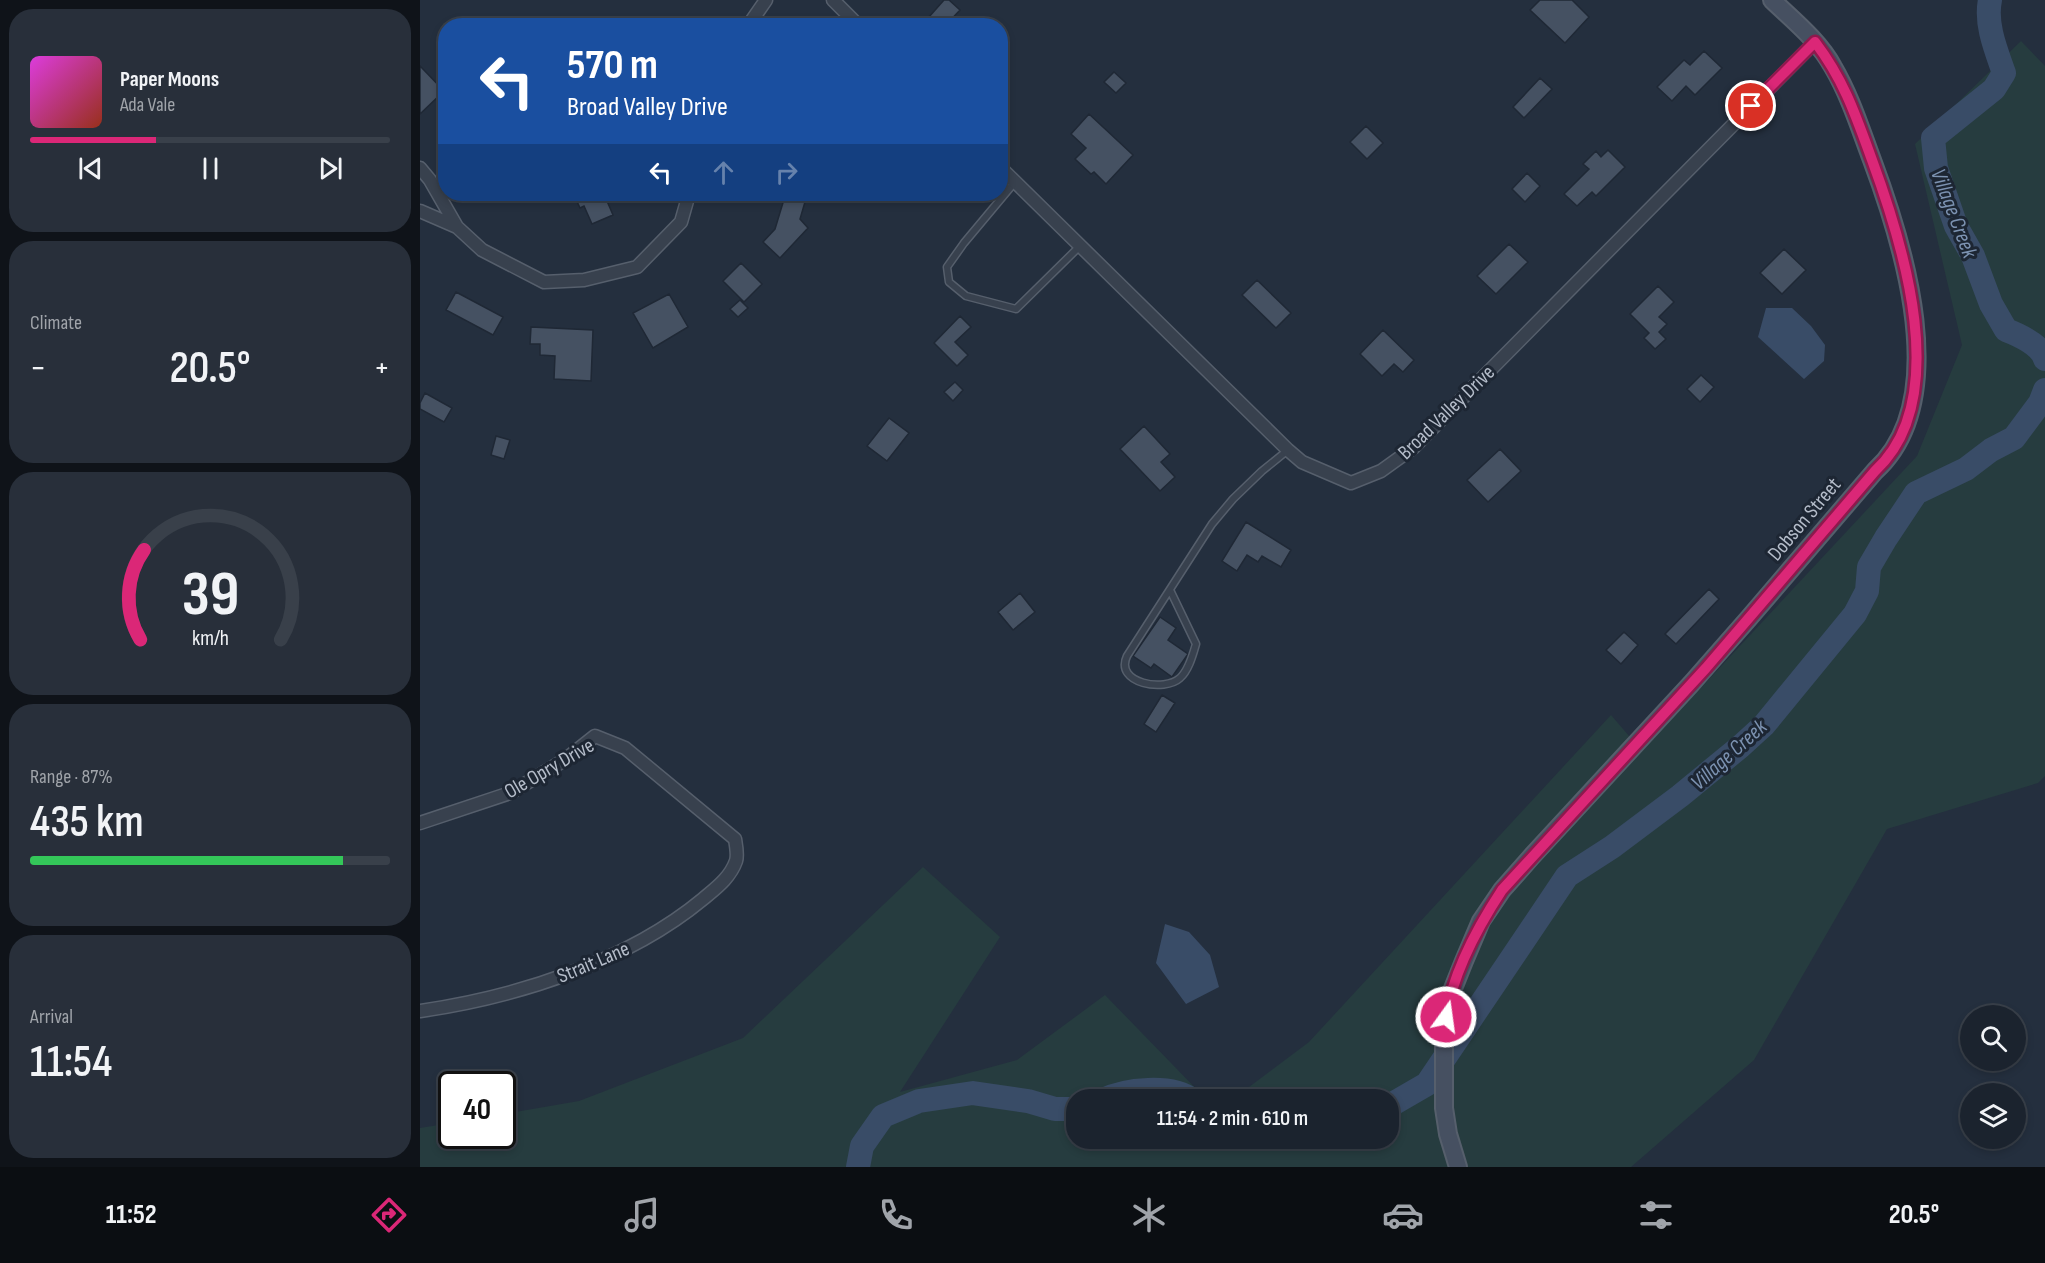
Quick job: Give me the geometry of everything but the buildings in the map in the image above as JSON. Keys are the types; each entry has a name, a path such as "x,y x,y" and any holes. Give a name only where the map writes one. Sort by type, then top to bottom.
{"street":[{"path":"754,18 766,0"},
{"path":"833,0 851,18"},
{"name":"Dobson Street","path":"1458,1167 1444,1108 1443,1034 1448,1001 1482,921 1502,890 1749,618 1875,471 1887,460 1904,428 1914,391 1916,334 1911,296 1899,241 1850,99 1833,65 1815,42 1772,0"},
{"name":"Broad Valley Drive","path":"1008,174 1288,450 1302,462 1351,483 1381,471 1413,448 1815,42"},
{"path":"420,168 438,194"},
{"path":"442,201 456,227"},
{"path":"420,211 456,227 482,250 544,282 584,280 637,267 681,222 687,201"},
{"name":"Ole Opry Drive","path":"420,823 510,793 566,759 595,736 626,748 735,839 737,860"},
{"name":"Strait Lane","path":"420,1011 458,1006 552,980 634,945 696,904 724,882 737,860"}],"lane":[{"path":"1008,191 1016,182"},
{"path":"1000,201 946,267 949,282 966,296 1016,309 1080,246"},
{"path":"1170,590 1196,644 1191,660 1180,678 1168,683 1151,684 1135,680 1126,672 1124,663 1170,590 1212,525 1233,499 1288,450"}],"green space":[{"path":"2021,41 2045,66 2045,776 2038,783 1887,829 1754,1060 1631,1167 420,1167 420,1128 438,1125 438,1149 516,1149 516,1112 579,1101 743,1038 923,867 1000,937 900,1092 1017,1060 1105,995 1196,1089 1066,1089 1066,1149 1399,1149 1399,1089 1246,1089 1309,1042 1611,715 1642,751 1917,456 1962,345 1915,144"}],"water":[{"path":"1766,308 1792,308 1811,326 1825,345 1824,361 1804,379 1758,337"},
{"path":"1165,924 1189,932 1210,955 1219,987 1186,1004 1156,963"}],"waterway":[{"name":"Village Creek","path":"1990,0 1990,28 2004,73 1994,89 1933,138 1936,168 1956,226 1973,256 1991,304 2006,330 2034,345 2045,359"},
{"name":"Village Creek","path":"1399,1100 1427,1084 1567,876 1612,847 1680,796 1764,725 1855,614 1867,591 1869,567 1916,493 1966,469 1991,450 2014,438 2040,403 2045,390"},
{"name":"Village Creek","path":"858,1167 862,1146 883,1116 919,1101 973,1093 1028,1101 1055,1109 1066,1109"}],"route":[{"path":"1446,1017 1448,1001 1464,961 1482,921 1502,890 1691,684 1887,460 1904,428 1910,410 1916,372 1916,334 1911,296 1899,241 1850,99 1833,65 1815,42 1751,106"}]}
